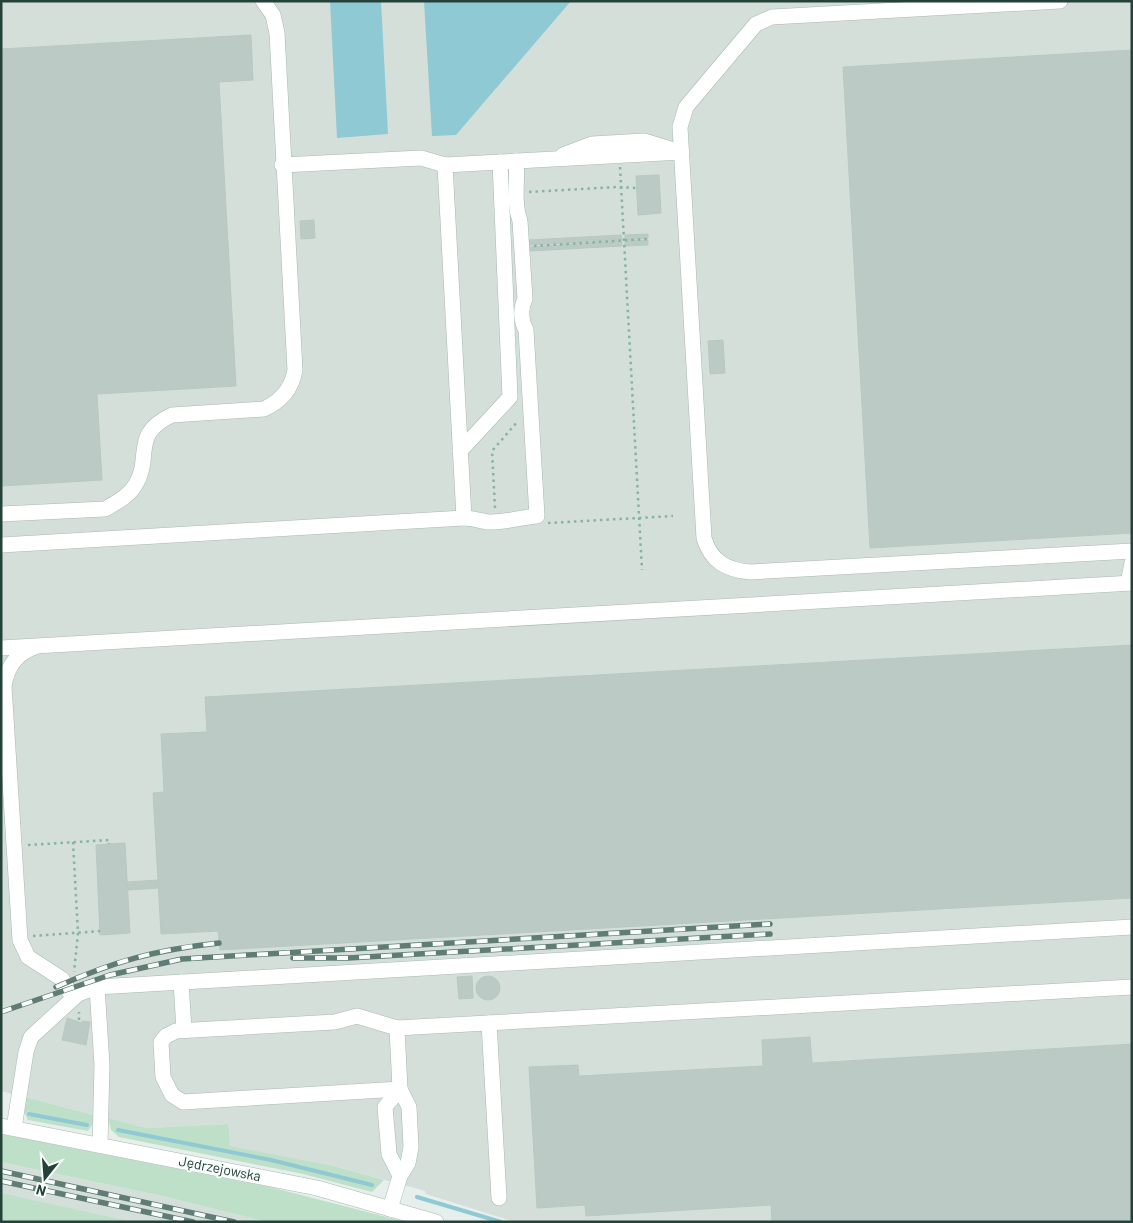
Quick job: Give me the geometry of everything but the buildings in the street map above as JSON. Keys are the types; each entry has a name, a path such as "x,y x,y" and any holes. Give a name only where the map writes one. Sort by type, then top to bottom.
{"street":[{"path":"1,514 105,509 119,502 135,484 139,475 145,440 155,425 163,419 172,414 254,411 274,404 284,396 294,379 276,27 273,15 263,1"},
{"path":"1060,1 782,16 763,19 756,24 686,106 680,127 704,538 715,559 737,571 750,572 1132,551"},
{"path":"282,165 421,158 445,165 682,152"},
{"path":"550,160 593,164 646,162 682,152"},
{"path":"1,545 471,518 486,522 522,520 537,516 526,330 522,315 522,307 525,300 520,221 523,211 522,196 518,189 516,161"},
{"path":"460,450 510,397 500,162"},
{"path":"445,165 460,450 471,518"},
{"path":"1,648 1130,583 1132,564"},
{"path":"38,646 5,663 4,686 20,936 24,951 62,979 75,996"},
{"path":"8,1127 31,1037 75,996 97,987 1132,927"},
{"path":"181,982 184,1030"},
{"path":"97,987 102,1065 100,1145"},
{"path":"400,1089 180,1101 172,1095 164,1083 161,1047 166,1036 176,1031 336,1022 351,1016 397,1028 1132,987"},
{"path":"489,1023 499,1198"},
{"path":"390,1208 400,1176 408,1163 411,1147 409,1107 400,1089 397,1028"},
{"path":"400,1089 385,1106 389,1154 400,1176"},
{"name":"Jędrzejowska","path":"8,1127 317,1188 436,1222"}],"path":[{"path":"620,163 642,570"},
{"path":"522,246 647,239"},
{"path":"14,846 109,840 109,844"},
{"path":"74,842 78,933 74,972 78,1020"},
{"path":"20,936 100,931"}],"shaded area":[{"path":"1,1 1132,1 1132,1222 515,1222 426,1194 425,1191 334,1166 229,1146 227,1124 146,1128 1,1091"},
{"path":"1,1162 162,1196 267,1222 1,1222"}],"green space":[{"path":"25,1097 94,1115 92,1125 88,1131 28,1120 24,1112"},
{"path":"108,1118 146,1128 228,1124 230,1146 334,1166 384,1180 372,1192 303,1174 119,1137 111,1130"},
{"path":"1,1134 270,1187 406,1222 267,1222 162,1196 1,1162"},
{"path":"1,1193 10,1195 132,1222 1,1222"}],"water":[{"path":"330,1 381,1 388,134 337,138"},
{"path":"424,1 571,1 456,135 432,136"}],"waterway":[{"path":"29,1114 87,1125"},
{"path":"118,1130 271,1160 372,1185"},
{"path":"417,1197 501,1222"}],"railway":[{"path":"1,1012 110,975 182,959 770,924"},
{"path":"293,958 348,958 770,934"},
{"path":"56,987 117,963 175,949 219,943"},
{"path":"1,1171 234,1222"},
{"path":"1,1181 193,1222"}]}
